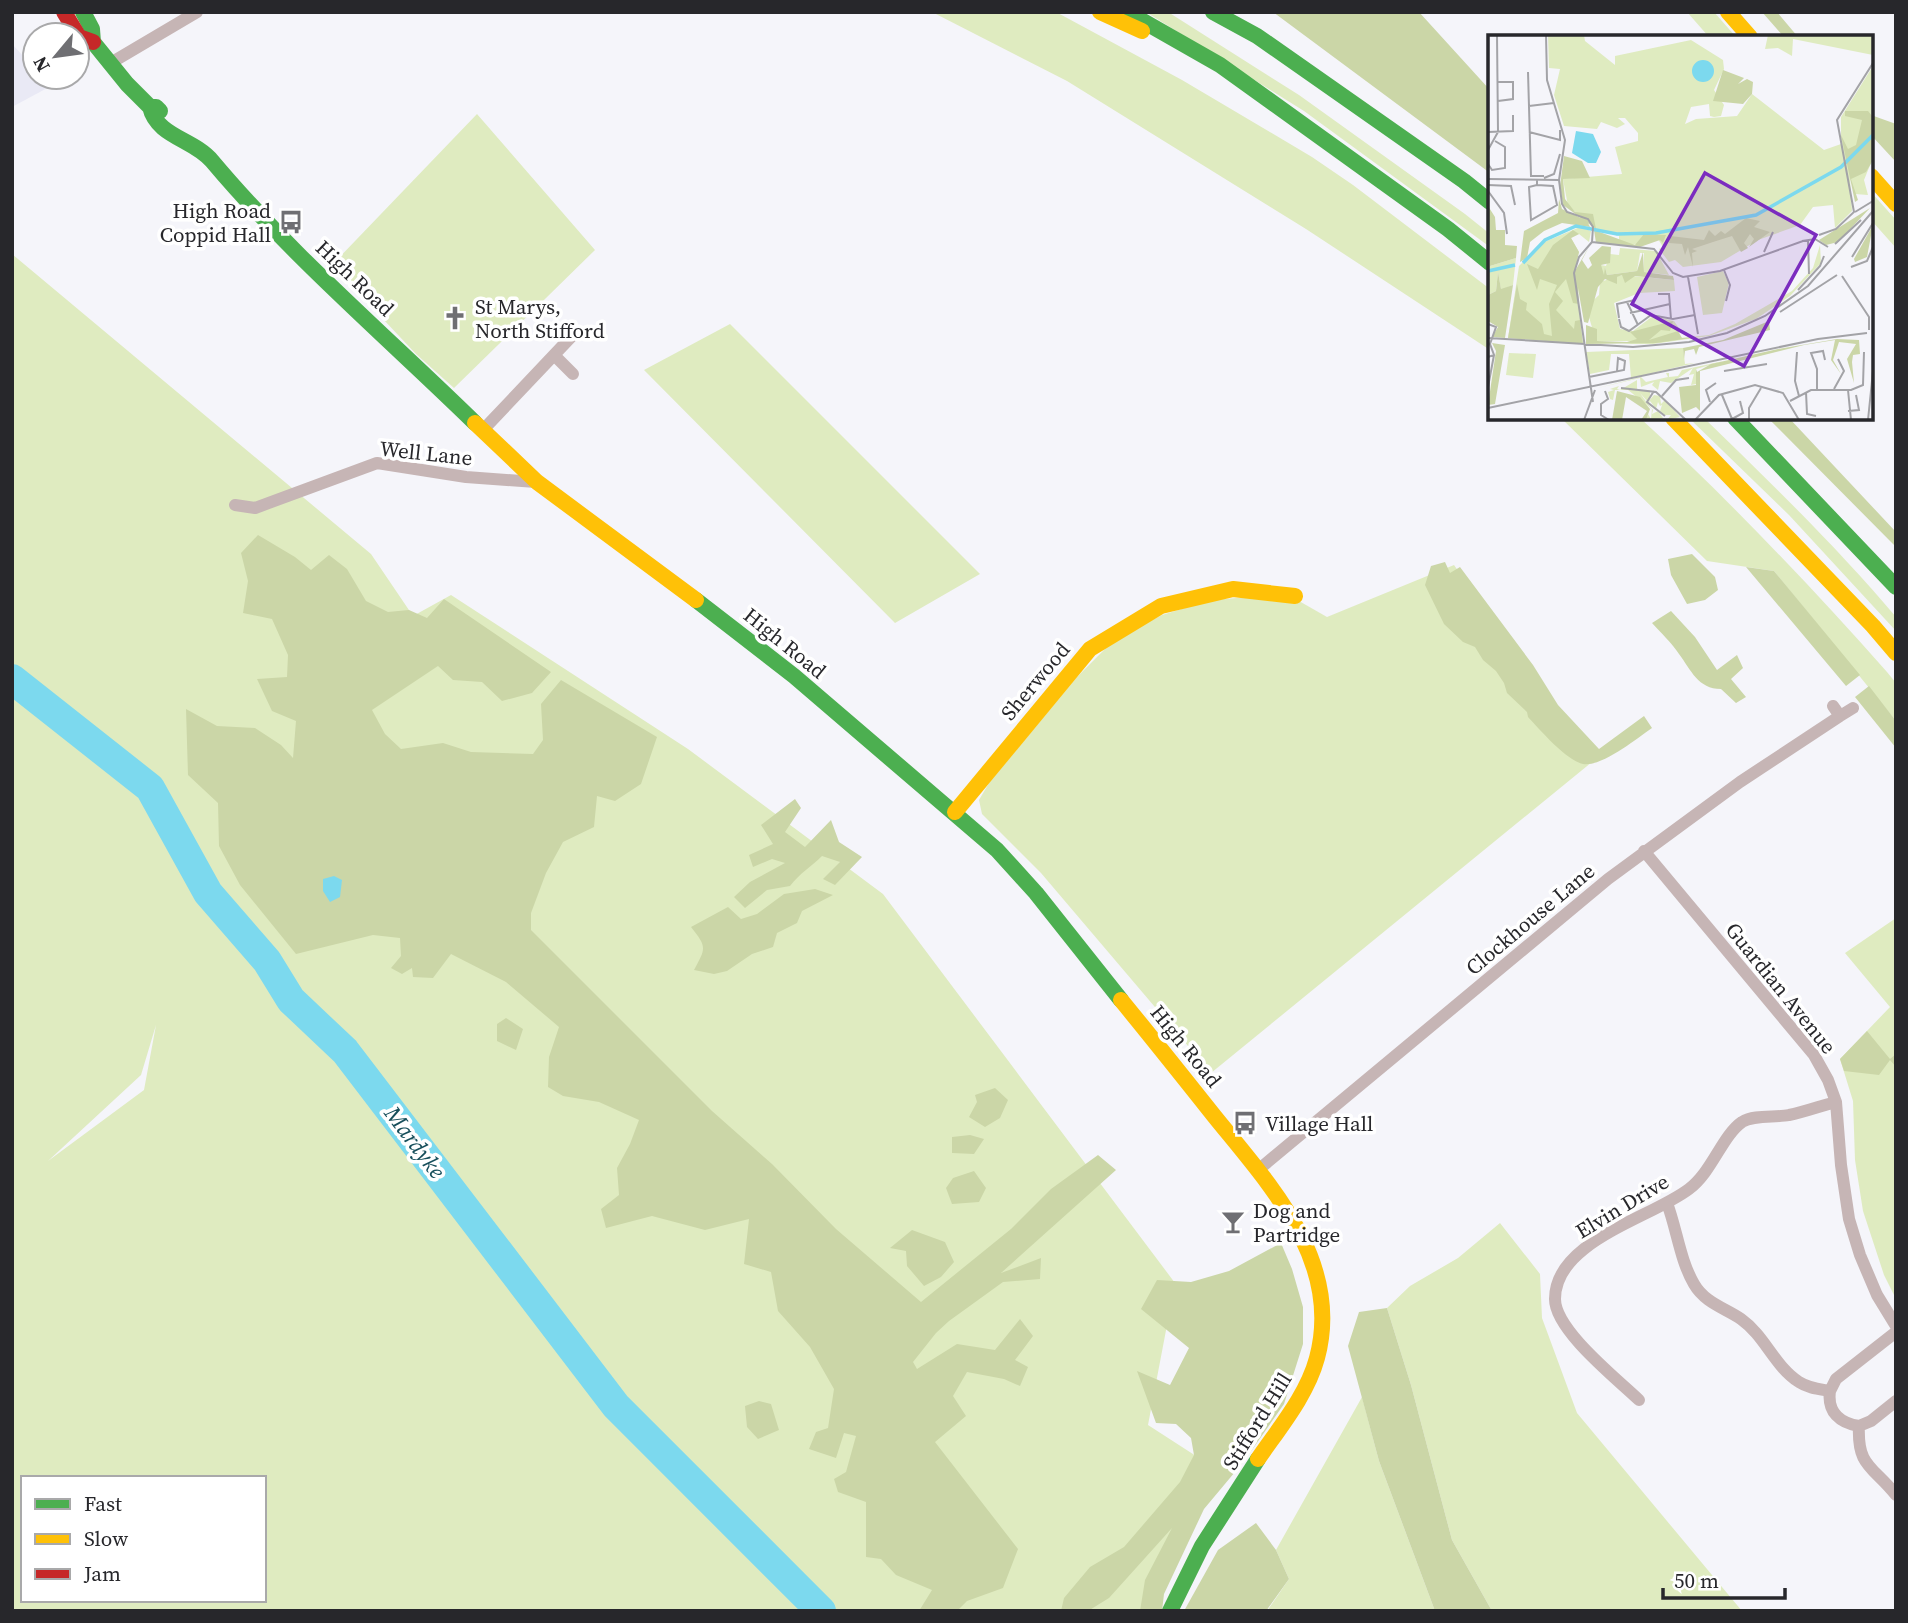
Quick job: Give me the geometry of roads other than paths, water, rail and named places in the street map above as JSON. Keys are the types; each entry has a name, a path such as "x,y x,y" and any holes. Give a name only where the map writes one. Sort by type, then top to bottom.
{"main road":[{"name":"High Road","path":"64,12 79,37 93,41"},
{"name":"High Road","path":"83,12 92,29 93,41 110,64 150,107 156,107 173,122 196,132 212,144 232,167 241,193 279,234 537,482 742,634 997,850 1036,893 1258,1170"},
{"path":"1100,12 1220,65"},
{"path":"1127,12 1220,65 1448,229 1488,261"},
{"path":"1213,12 1257,36 1488,200"},
{"path":"1728,12 1747,35"},
{"path":"1873,178 1896,204"},
{"path":"1675,420 1864,616 1896,653"},
{"path":"1737,420 1896,587"},
{"name":"Sherwood","path":"955,812 1090,649 1161,606 1233,589 1295,596"},
{"name":"Stifford Hill","path":"1170,1611 1194,1557 1307,1385 1321,1335 1322,1306 1317,1275 1307,1247 1296,1224 1258,1170"}],"street":[{"path":"110,64 197,12"},
{"path":"482,431 571,337"},
{"path":"554,355 573,373"},
{"name":"Well Lane","path":"235,505 255,508 377,463 466,477 537,482"},
{"name":"Clockhouse Lane","path":"1258,1170 1644,851 1836,711 1853,708"},
{"name":"Guardian Avenue","path":"1644,851 1814,1055 1828,1080 1836,1101 1849,1219 1860,1255 1896,1326"},
{"name":"Elvin Drive","path":"1639,1399 1570,1333 1558,1317 1555,1301 1562,1272 1573,1258 1592,1244 1691,1188 1709,1169 1741,1123 1750,1118 1790,1115 1836,1101"},
{"path":"1667,1203 1678,1235 1682,1259 1696,1287 1713,1304 1741,1319 1799,1382 1830,1391"},
{"path":"1896,1332 1836,1379 1830,1391 1830,1407 1841,1421 1859,1426 1871,1421 1896,1401"},
{"path":"1859,1426 1858,1446 1864,1464 1882,1478 1896,1495"}],"water":[{"path":"334,876 342,880 340,897 330,902 323,891 323,879"}],"waterway":[{"name":"Mardyke","path":"12,679 150,788 208,893 267,961 291,1000 345,1051 616,1406 821,1611"}],"place":[{"name":"High Road Coppid Hall","path":"291,222"},
{"name":"St Marys, North Stifford","path":"455,318"},
{"name":"Village Hall","path":"1245,1123"},
{"name":"Dog and Partridge","path":"1233,1222"}]}
